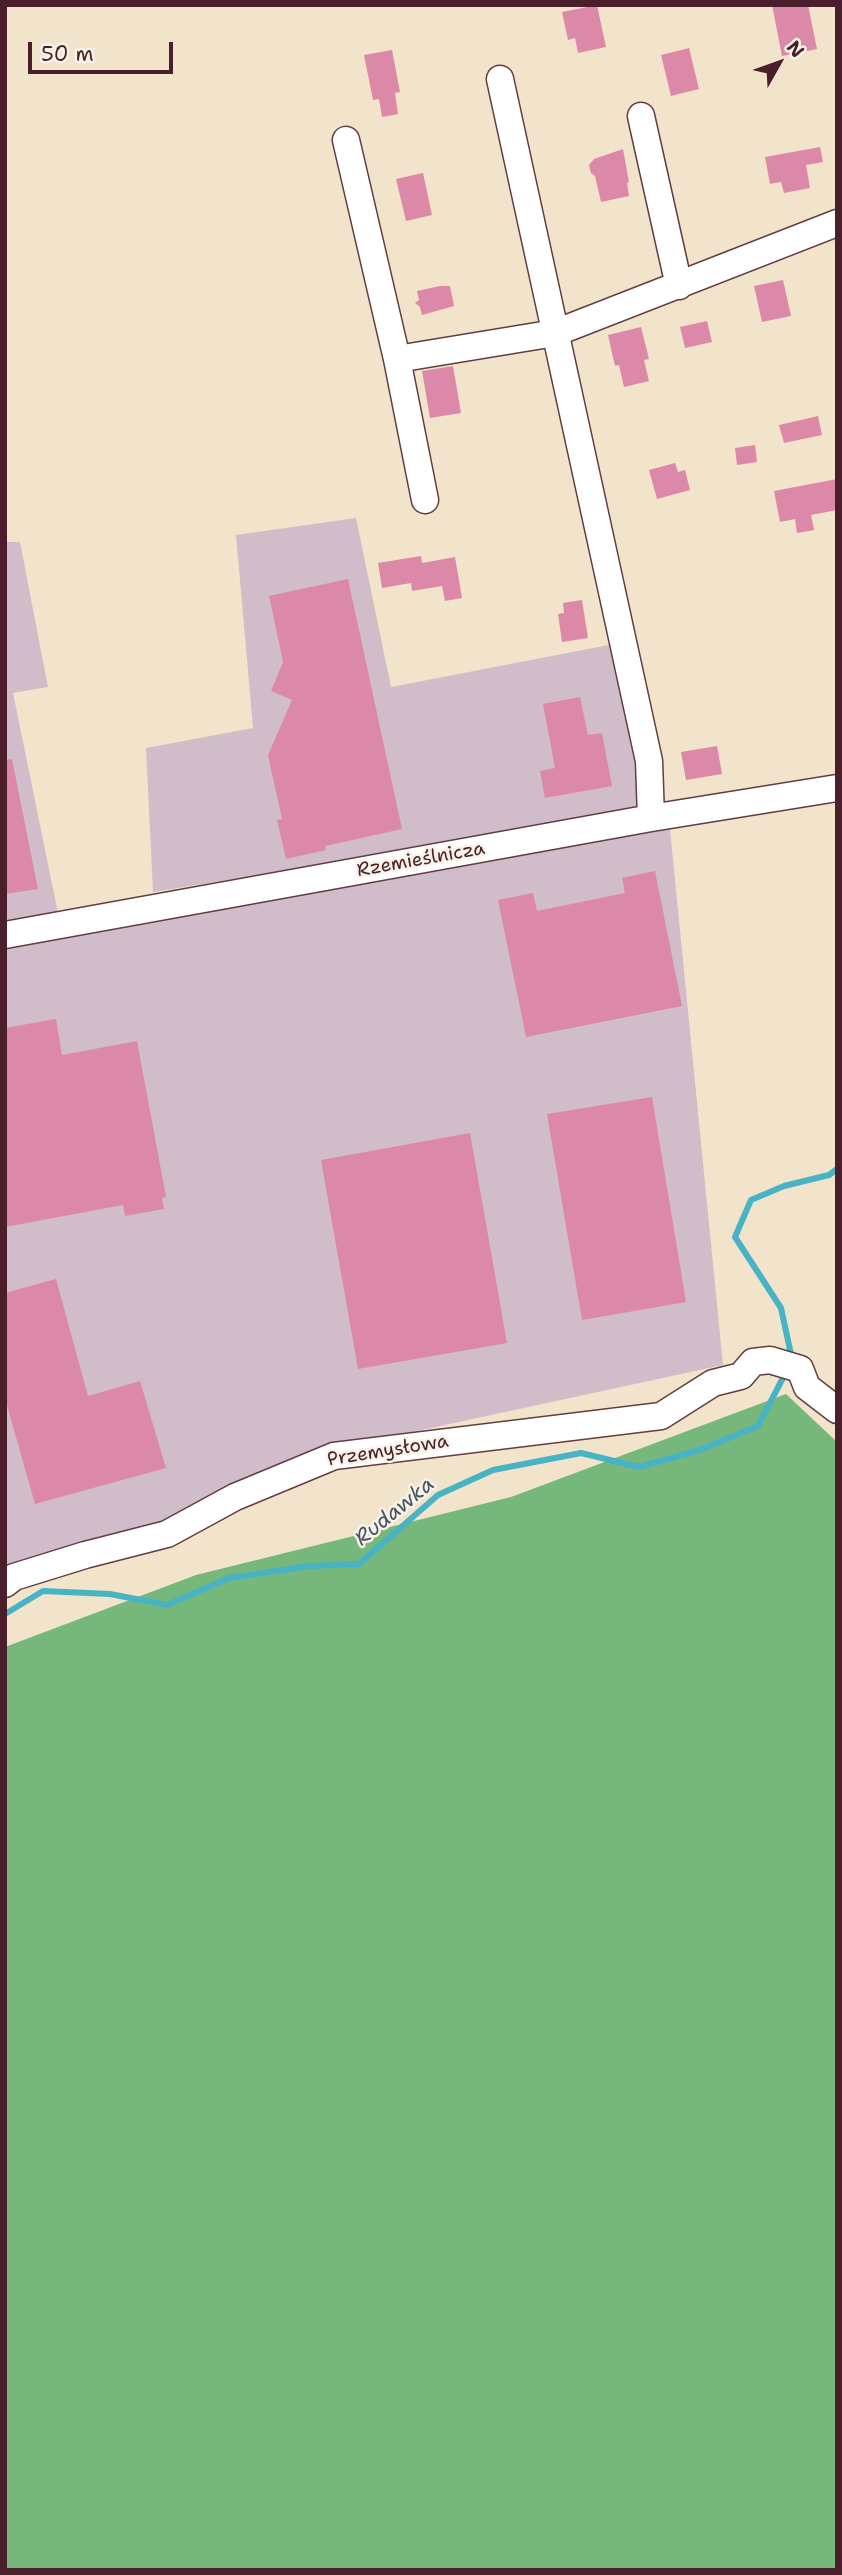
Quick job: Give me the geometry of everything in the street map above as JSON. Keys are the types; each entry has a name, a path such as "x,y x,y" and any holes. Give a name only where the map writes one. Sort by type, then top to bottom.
{"street":[{"path":"500,79 649,761 651,818"},
{"path":"641,116 679,286"},
{"path":"346,140 397,359 425,500"},
{"path":"397,359 555,333 837,223"},
{"name":"Rzemieślnicza","path":"5,935 651,818 837,788"},
{"name":"Przemysłowa","path":"741,1376 753,1362 770,1360 803,1378 837,1410"},
{"name":"Przemysłowa","path":"5,1584 14,1577 85,1555 167,1534 235,1497 334,1455 662,1416 713,1383 758,1375 782,1379 803,1378"}],"shaded area":[{"path":"356,518 391,687 619,643 645,761 643,814 153,892 146,748 253,728 236,535"},
{"path":"5,542 20,542 48,687 13,693 59,918 5,925"},
{"path":"670,829 723,1365 329,1450 158,1527 5,1569 5,945"}],"green space":[{"path":"786,1394 837,1442 837,2570 5,2570 5,1647 196,1575 511,1497"}],"building":[{"path":"597,5 606,47 578,53 575,38 568,40 562,12"},
{"path":"772,5 808,5 817,49 782,56"},
{"path":"689,48 699,89 671,96 661,55"},
{"path":"392,50 400,92 395,93 398,114 382,117 379,99 373,100 364,55"},
{"path":"820,147 823,162 806,165 810,188 784,193 781,182 770,184 765,157"},
{"path":"623,149 629,196 601,202 595,176 589,165 594,159"},
{"path":"423,173 432,215 406,221 396,179"},
{"path":"783,280 791,316 762,322 754,286"},
{"path":"450,286 454,306 422,315 420,307 415,303 419,300 417,291"},
{"path":"707,321 712,342 685,348 680,327"},
{"path":"641,327 649,359 644,360 649,381 624,387 619,365 615,366 608,335"},
{"path":"453,366 461,413 430,418 422,371"},
{"path":"818,416 822,435 784,443 779,425"},
{"path":"755,445 757,462 737,465 735,448"},
{"path":"675,463 678,472 685,470 690,490 657,499 649,470"},
{"path":"837,479 837,510 811,515 814,530 797,533 795,519 780,522 774,491"},
{"path":"421,556 422,563 455,557 462,598 445,601 442,586 412,591 411,583 382,588 378,563"},
{"path":"348,579 402,829 325,846 326,850 286,859 277,820 282,819 268,755 292,700 271,691 283,662 269,596"},
{"path":"582,600 588,638 562,642 558,614 564,613 563,603"},
{"path":"580,697 588,735 602,733 612,786 545,798 540,771 555,768 543,704"},
{"path":"717,746 722,774 686,780 681,752"},
{"path":"12,759 38,889 5,894 5,760"},
{"path":"655,871 682,1006 526,1037 498,900 533,893 537,911 625,893 622,878"},
{"path":"56,1019 62,1055 137,1041 166,1197 162,1198 164,1209 125,1216 123,1205 5,1227 5,1028"},
{"path":"652,1097 686,1302 582,1320 547,1114"},
{"path":"470,1133 507,1343 358,1369 321,1160"},
{"path":"56,1279 88,1396 140,1381 166,1468 35,1504 5,1398 5,1293"}],"waterway":[{"name":"Rudawka","path":"792,1359 781,1308 735,1237 751,1200 784,1186 829,1175 837,1169"},
{"name":"Rudawka","path":"5,1614 43,1591 110,1594 167,1605 229,1578 309,1566 359,1564 438,1495 493,1470 581,1453 639,1467 700,1450 758,1426 786,1372"}]}
